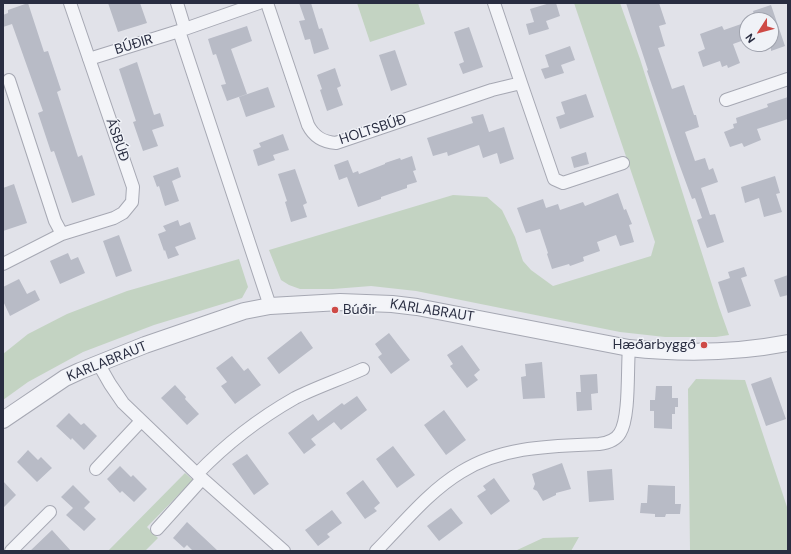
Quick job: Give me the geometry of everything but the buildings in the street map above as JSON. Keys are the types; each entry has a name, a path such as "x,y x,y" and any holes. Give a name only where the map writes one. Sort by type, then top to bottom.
{"street":[{"name":"ÁSBÚÐ","path":"3,264 62,234 114,218 123,213 132,202 133,187 70,3"},
{"path":"177,3 182,30 270,306"},
{"name":"BÚÐIR","path":"89,59 182,30 260,3"},
{"name":"HOLTSBÚÐ","path":"267,3 308,125 315,135 322,140 342,142 492,90 521,83"},
{"path":"494,3 554,179 563,183 624,163"},
{"path":"726,100 788,79"},
{"path":"9,80 55,221 62,234"},
{"name":"KARLABRAUT","path":"3,420 65,378 98,363 244,311 270,306 340,302 392,304 417,307 629,348 654,351 703,353 773,346 788,343"},
{"path":"376,551 428,498 461,472 514,451 542,447 599,444 615,439 621,432 626,419 629,348"},
{"path":"98,363 123,403 199,477 284,551"},
{"path":"157,529 214,456 236,437 269,414 296,398 363,369"},
{"path":"96,469 141,421"},
{"path":"11,551 50,512"}],"green space":[{"path":"357,3 418,3 425,24 370,42"},
{"path":"574,3 620,3 640,59 729,335 716,337 665,337 620,332 416,291 371,286 333,289 300,289 281,280 269,250 453,195 487,197 502,210 515,237 523,261 531,270 553,286 651,256 655,242"},
{"path":"239,259 248,287 242,298 154,325 83,352 28,382 3,400 3,354 28,334 67,314 127,291"},
{"path":"696,379 745,380 788,510 788,551 690,551 688,389"},
{"path":"185,473 193,480 147,527 158,538 145,551 108,551"},
{"path":"579,537 571,551 515,551 543,538"}],"place":[{"name":"Búðir","path":"335,310"},
{"name":"Hæðarbyggð","path":"704,345"}]}
